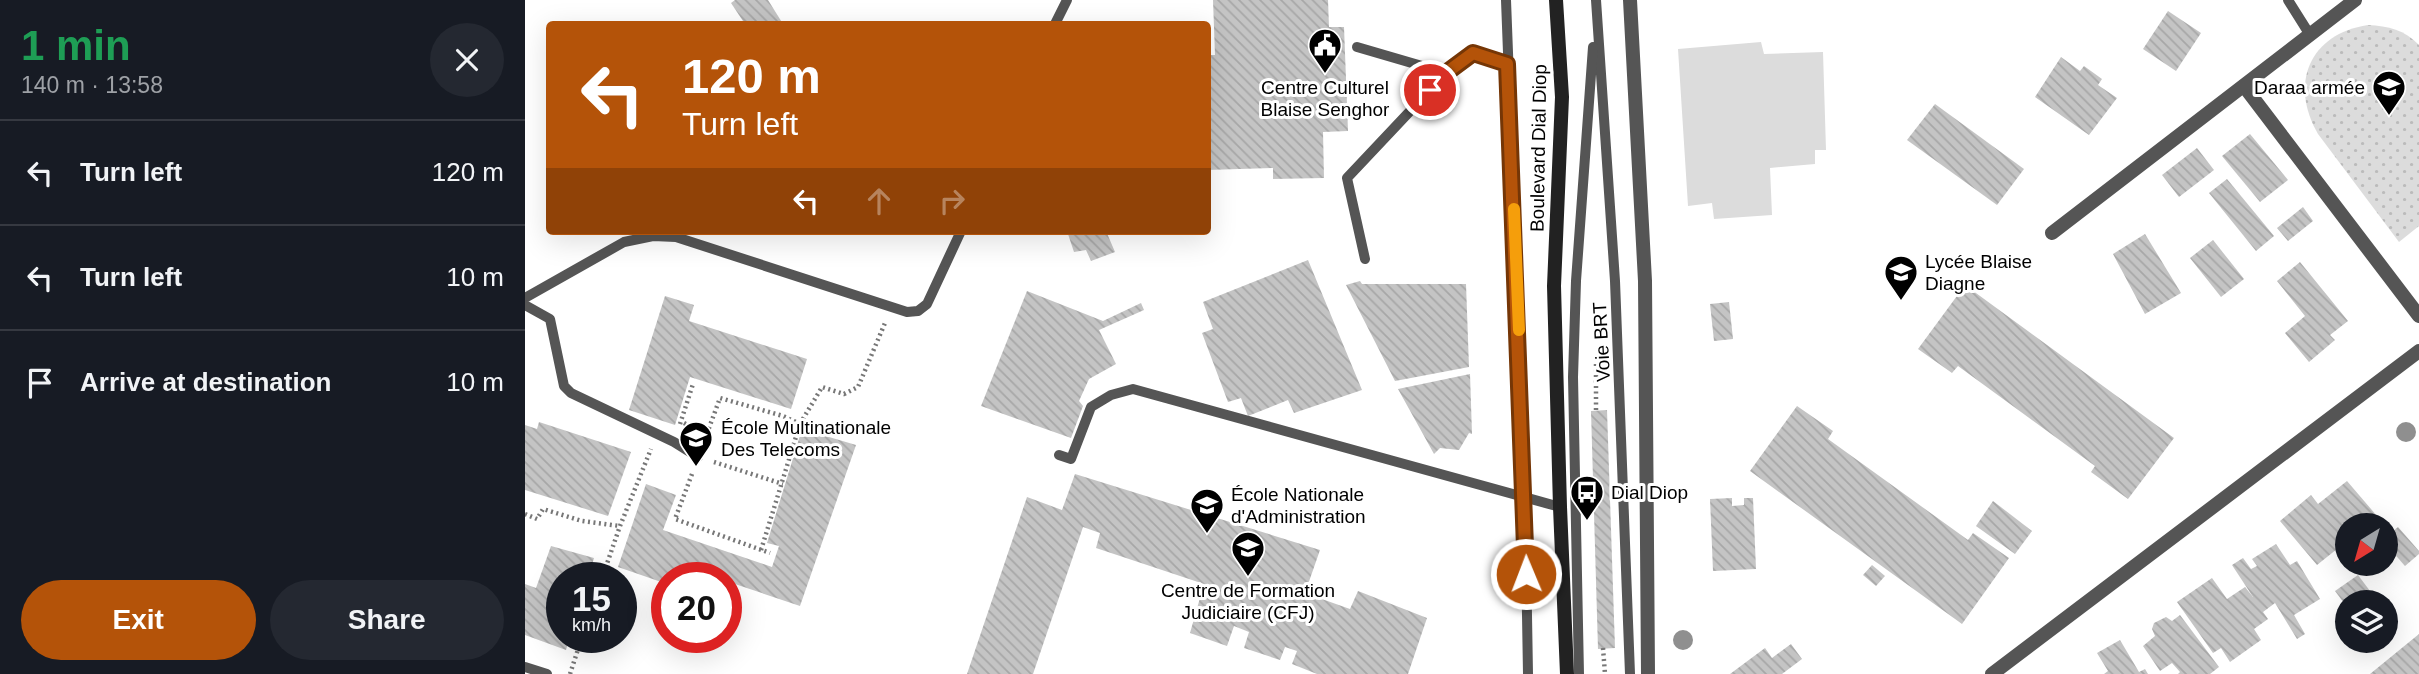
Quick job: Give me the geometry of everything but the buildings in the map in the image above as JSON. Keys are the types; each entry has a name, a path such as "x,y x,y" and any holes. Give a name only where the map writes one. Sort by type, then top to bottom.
{"main road":[{"name":"Boulevard Dial Diop","path":"1556,0 1562,97 1554,285 1567,674"}],"street":[{"path":"1630,0 1645,281 1648,674"},
{"path":"2052,233 2355,0"},
{"path":"2244,86 2419,316"},
{"path":"1991,674 2419,351"}],"lane":[{"path":"1056,21 1067,0"},
{"path":"1506,0 1525,498 1528,674"},
{"path":"2288,0 2309,35"},
{"name":"Voie BRT","path":"1579,674 1573,363 1577,267 1596,5"},
{"name":"Voie BRT","path":"1596,5 1616,294 1630,674"},
{"path":"1357,47 1446,73"},
{"path":"1365,259 1346,178 1446,73 1473,53 1507,64"},
{"path":"525,298 624,242 653,236 676,237 892,308 907,312 918,311 927,304 959,235"},
{"path":"525,305 550,319 563,386 571,393 674,442 698,457"},
{"path":"1059,454 1071,459 1091,407 1111,395 1133,389 1560,507"},
{"path":"525,667 547,674"}],"path":[{"path":"761,550 800,424 822,387 844,394 858,387 892,308"},
{"path":"674,442 693,384"},
{"path":"770,553 675,519 720,398 783,416 800,424"},
{"path":"681,421 707,435"},
{"path":"607,562 619,526 657,435"},
{"path":"698,457 783,484"},
{"path":"525,514 537,519 543,509 582,521 619,526"},
{"path":"1603,648 1605,674"},
{"path":"570,674 577,653"}],"shaded area":[{"path":"2368,25 2396,30 2419,45 2419,226 2399,242 2318,134 2309,115 2305,97 2310,64 2319,50 2331,39 2348,30"},
{"path":"1761,42 1764,54 1823,52 1826,150 1815,150 1815,164 1770,168 1772,215 1714,219 1712,203 1688,206 1678,49"}],"slow traffic":[{"path":"1514,209 1519,330"}],"place":[{"name":"Centre Culturel Blaise Senghor","path":"1325,75"},
{"name":"Daraa armée","path":"2389,117"},
{"name":"Lycée Blaise Diagne","path":"1901,302"},
{"name":"École Multinationale Des Telecoms","path":"696,468"},
{"name":"Dial Diop","path":"1587,522"},
{"name":"École Nationale d'Administration","path":"1207,535"},
{"name":"Centre de Formation Judiciaire (CFJ)","path":"1248,578"}],"route":[{"path":"1430,90 1446,73 1473,53 1507,64 1526,574"}]}
